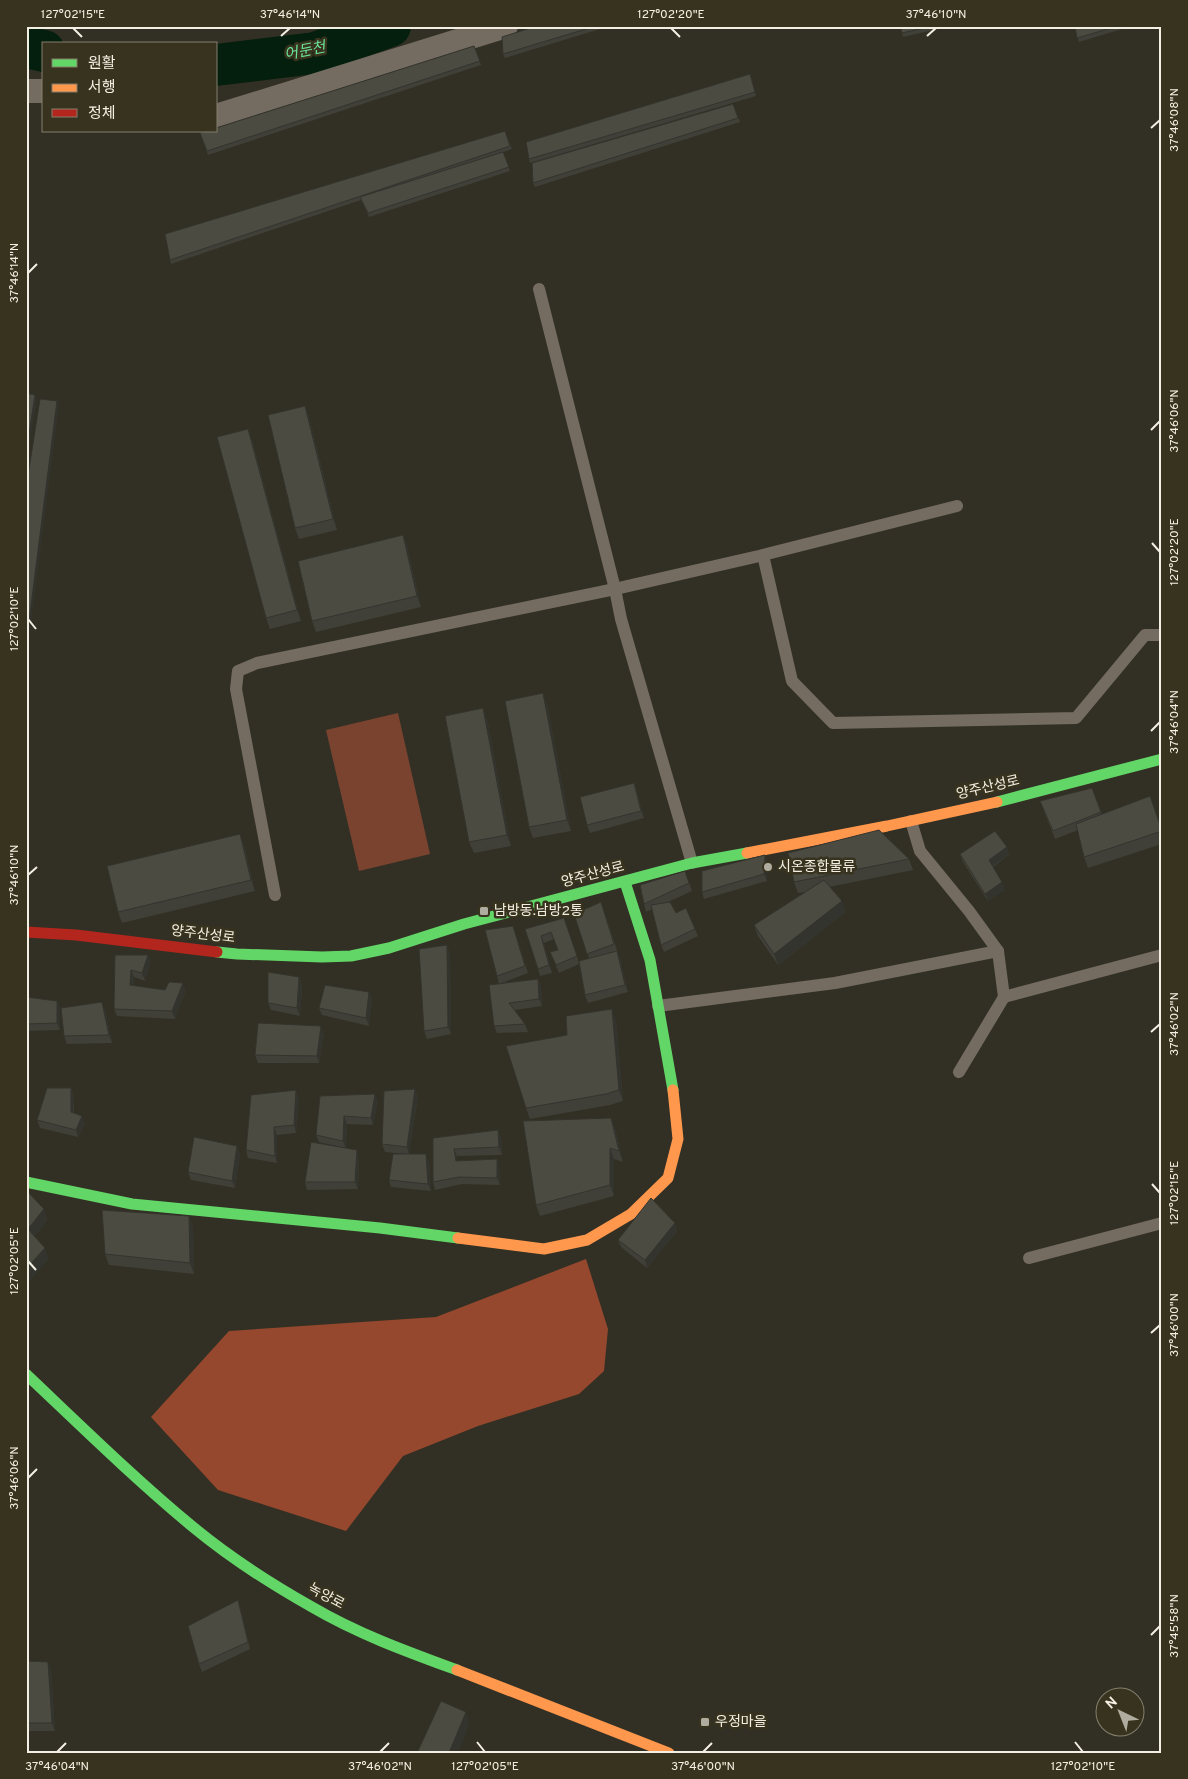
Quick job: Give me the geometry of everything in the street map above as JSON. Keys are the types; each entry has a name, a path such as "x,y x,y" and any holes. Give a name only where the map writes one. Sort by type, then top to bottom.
{"street":[{"path":"218,115 506,26"},
{"path":"26,91 42,91"},
{"name":"양주산성로","path":"26,932 76,935 237,954 322,957 351,956 389,948 464,924 692,863 1002,801 1162,759"},
{"path":"26,1182 132,1204 380,1228 544,1249 587,1240 631,1214 668,1178 678,1139 672,1085 650,960 625,882"},
{"name":"녹양로","path":"26,1374 140,1481 194,1528 260,1575 313,1608 382,1642 575,1715 647,1749 669,1753"}],"lane":[{"path":"539,289 624,629 692,863"},
{"path":"275,895 236,689 238,671 258,662 615,589 763,555 957,506"},
{"path":"763,555 792,681 833,723 1076,718 1144,635 1162,634"},
{"path":"912,820 920,851 969,911 998,951 1004,997 959,1072"},
{"path":"658,1006 835,983 998,951"},
{"path":"1004,997 1162,955"},
{"path":"1029,1258 1162,1223"}],"shaded area":[{"path":"398,713 430,854 359,871 326,730"},
{"path":"586,1259 608,1329 604,1371 579,1394 478,1426 403,1456 346,1531 218,1490 151,1417 229,1331 436,1317"}],"building":[{"path":"537,26 596,26 503,54 502,37"},
{"path":"900,26 932,26 902,33"},
{"path":"1075,26 1118,26 1077,38"},
{"path":"474,46 480,61 207,151 200,133 218,132 218,127"},
{"path":"750,74 755,92 529,159 526,142"},
{"path":"733,104 738,118 533,183 532,163"},
{"path":"505,131 510,146 170,260 165,234"},
{"path":"503,152 509,167 368,213 360,197"},
{"path":"26,393 35,395 26,453"},
{"path":"40,399 57,401 26,645 26,488"},
{"path":"305,406 333,519 295,528 268,415"},
{"path":"248,429 297,610 266,618 217,437"},
{"path":"403,535 417,596 312,621 298,561"},
{"path":"543,693 567,820 529,827 505,701"},
{"path":"483,708 507,835 469,842 445,716"},
{"path":"634,783 641,811 587,825 580,797"},
{"path":"1092,788 1101,812 1053,831 1040,801"},
{"path":"1150,796 1162,831 1084,857 1076,824"},
{"path":"879,830 909,859 794,882 788,853"},
{"path":"995,831 1007,847 989,860 1002,882 985,894 960,854"},
{"path":"240,834 251,880 118,912 107,866"},
{"path":"765,855 764,874 702,892 702,871"},
{"path":"685,871 689,883 644,904 640,885"},
{"path":"824,880 842,901 774,954 754,925"},
{"path":"601,902 614,944 587,954 574,914"},
{"path":"670,902 676,913 686,908 695,929 661,945 651,905"},
{"path":"564,918 577,956 556,965 550,952 558,950 551,932 541,936 549,965 538,969 525,929"},
{"path":"513,926 525,966 497,976 485,930"},
{"path":"447,945 448,1027 424,1031 419,949"},
{"path":"617,951 625,985 585,995 579,961"},
{"path":"115,955 148,955 142,973 131,970 130,985 165,990 169,982 183,983 172,1011 114,1009"},
{"path":"268,972 299,977 297,1008 268,1003"},
{"path":"538,979 539,999 509,1003 525,1024 494,1026 489,985"},
{"path":"325,985 369,992 366,1018 319,1008"},
{"path":"26,997 57,1001 57,1023 26,1024"},
{"path":"102,1002 109,1035 64,1036 61,1008"},
{"path":"612,1009 619,1090 526,1108 506,1046 567,1035 566,1016"},
{"path":"258,1023 321,1026 317,1056 255,1055"},
{"path":"47,1088 71,1088 71,1112 82,1116 76,1130 37,1120"},
{"path":"415,1089 407,1147 382,1144 384,1091"},
{"path":"296,1090 294,1125 274,1127 275,1156 246,1150 251,1095"},
{"path":"375,1094 371,1118 344,1116 343,1141 316,1135 320,1096"},
{"path":"611,1118 619,1151 610,1148 610,1185 536,1205 523,1121"},
{"path":"498,1130 499,1147 454,1149 456,1161 497,1159 497,1178 459,1177 433,1182 433,1138"},
{"path":"194,1137 237,1146 232,1181 188,1172"},
{"path":"311,1142 357,1150 355,1182 305,1182"},
{"path":"393,1154 426,1154 428,1184 389,1180"},
{"path":"26,1190 44,1209 28,1229 45,1248 26,1269"},
{"path":"651,1198 675,1223 645,1260 618,1240"},
{"path":"102,1210 189,1216 190,1263 105,1254"},
{"path":"238,1600 248,1642 199,1664 188,1626"},
{"path":"26,1661 48,1662 52,1723 26,1723"},
{"path":"441,1701 466,1712 449,1753 417,1753"}],"waterway":[{"name":"어둔천","path":"218,65 315,53 390,26"},
{"name":"어둔천","path":"26,47 42,51"}],"traffic: fast":[{"path":"997,802 1162,759"},
{"path":"217,952 322,957 351,956 389,948 464,924 692,863 747,853"},
{"path":"625,882 650,960 673,1090"},
{"path":"26,1182 132,1204 380,1228 458,1238"},
{"path":"26,1374 108,1452 193,1527 266,1580 347,1626 457,1670"}],"traffic: slow":[{"path":"747,853 887,826 997,802"},
{"path":"458,1238 544,1249 587,1240 631,1214 668,1178 678,1139 673,1090"},
{"path":"457,1670 669,1753"}],"traffic: jam":[{"path":"26,932 76,935 217,952"}],"place":[{"name":"시온종합물류","path":"768,867"},
{"name":"남방동.남방2통","path":"484,911"},
{"name":"우정마을","path":"705,1722"}]}
